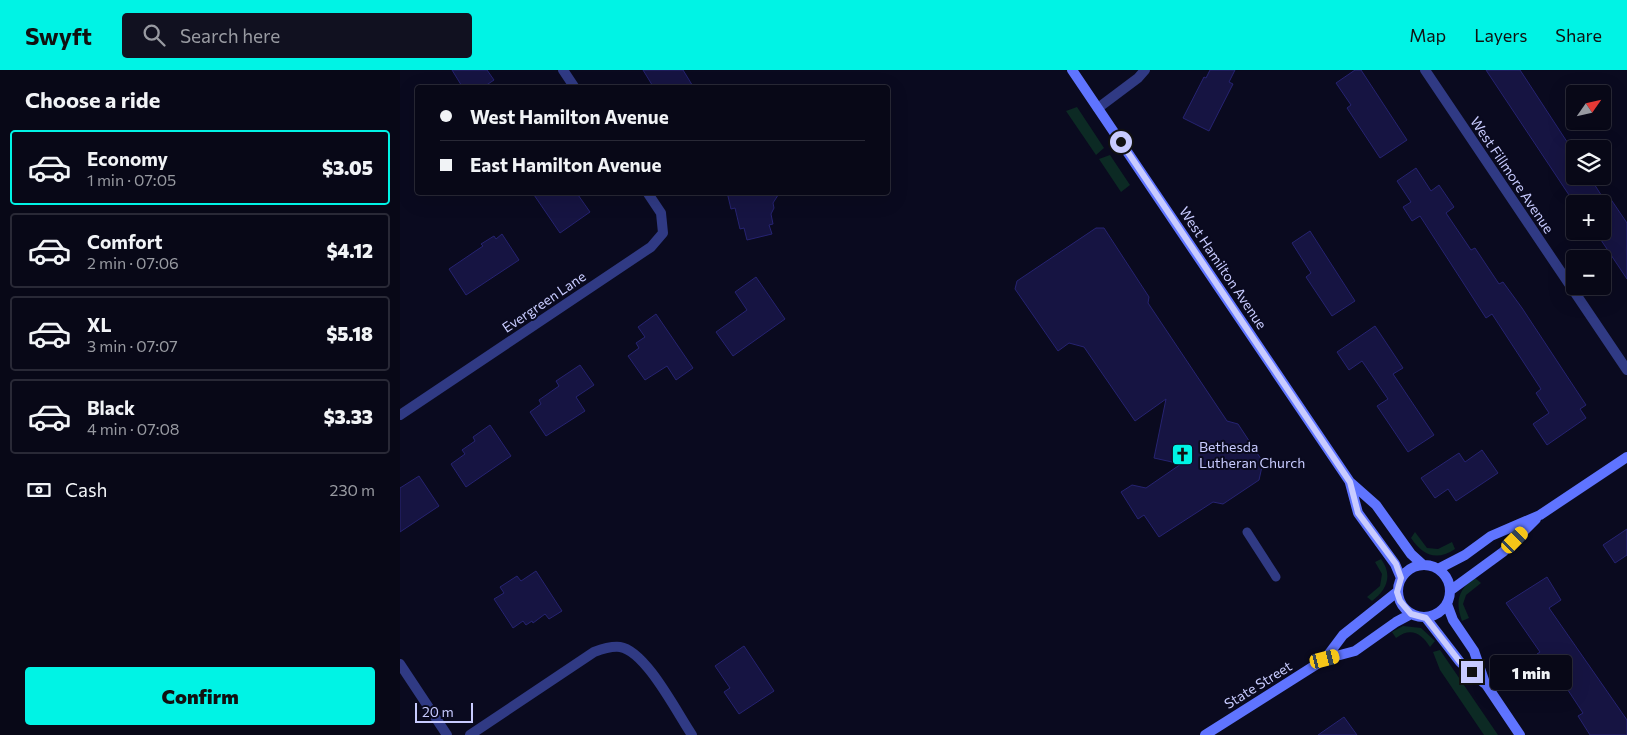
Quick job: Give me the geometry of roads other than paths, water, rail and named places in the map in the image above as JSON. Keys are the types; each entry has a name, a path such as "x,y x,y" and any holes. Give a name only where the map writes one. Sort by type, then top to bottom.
{"street":[{"path":"563,70 573,85"},
{"name":"West Hamilton Avenue","path":"1072,70 1350,482 1376,505 1411,554 1422,564"},
{"path":"1098,108 1138,78 1144,70"},
{"name":"West Fillmore Avenue","path":"1425,70 1627,370"},
{"name":"Evergreen Lane","path":"400,415 651,247 663,234 661,213 649,195"},
{"path":"1438,569 1465,555 1491,536 1540,515 1627,457"},
{"name":"West Hamilton Avenue","path":"1350,482 1358,513 1396,564 1401,578"},
{"path":"1426,618 1442,611 1451,590 1503,552 1540,515"},
{"path":"1451,590 1448,581 1438,569 1422,564 1406,572 1401,578 1397,592 1400,601 1411,614 1426,618 1460,662 1485,683"},
{"name":"State Street","path":"1325,659 1343,635 1397,592"},
{"path":"1446,604 1453,620 1474,651 1485,683 1520,735"},
{"name":"State Street","path":"1205,735 1325,659 1355,651 1396,622 1411,614"},
{"path":"470,735 594,652 606,647 621,647 635,653 645,664 692,735"},
{"path":"400,664 447,735"}],"lane":[{"path":"1247,532 1276,577"}],"place":[{"name":"Bethesda Lutheran Church","path":"1183,455"}]}
